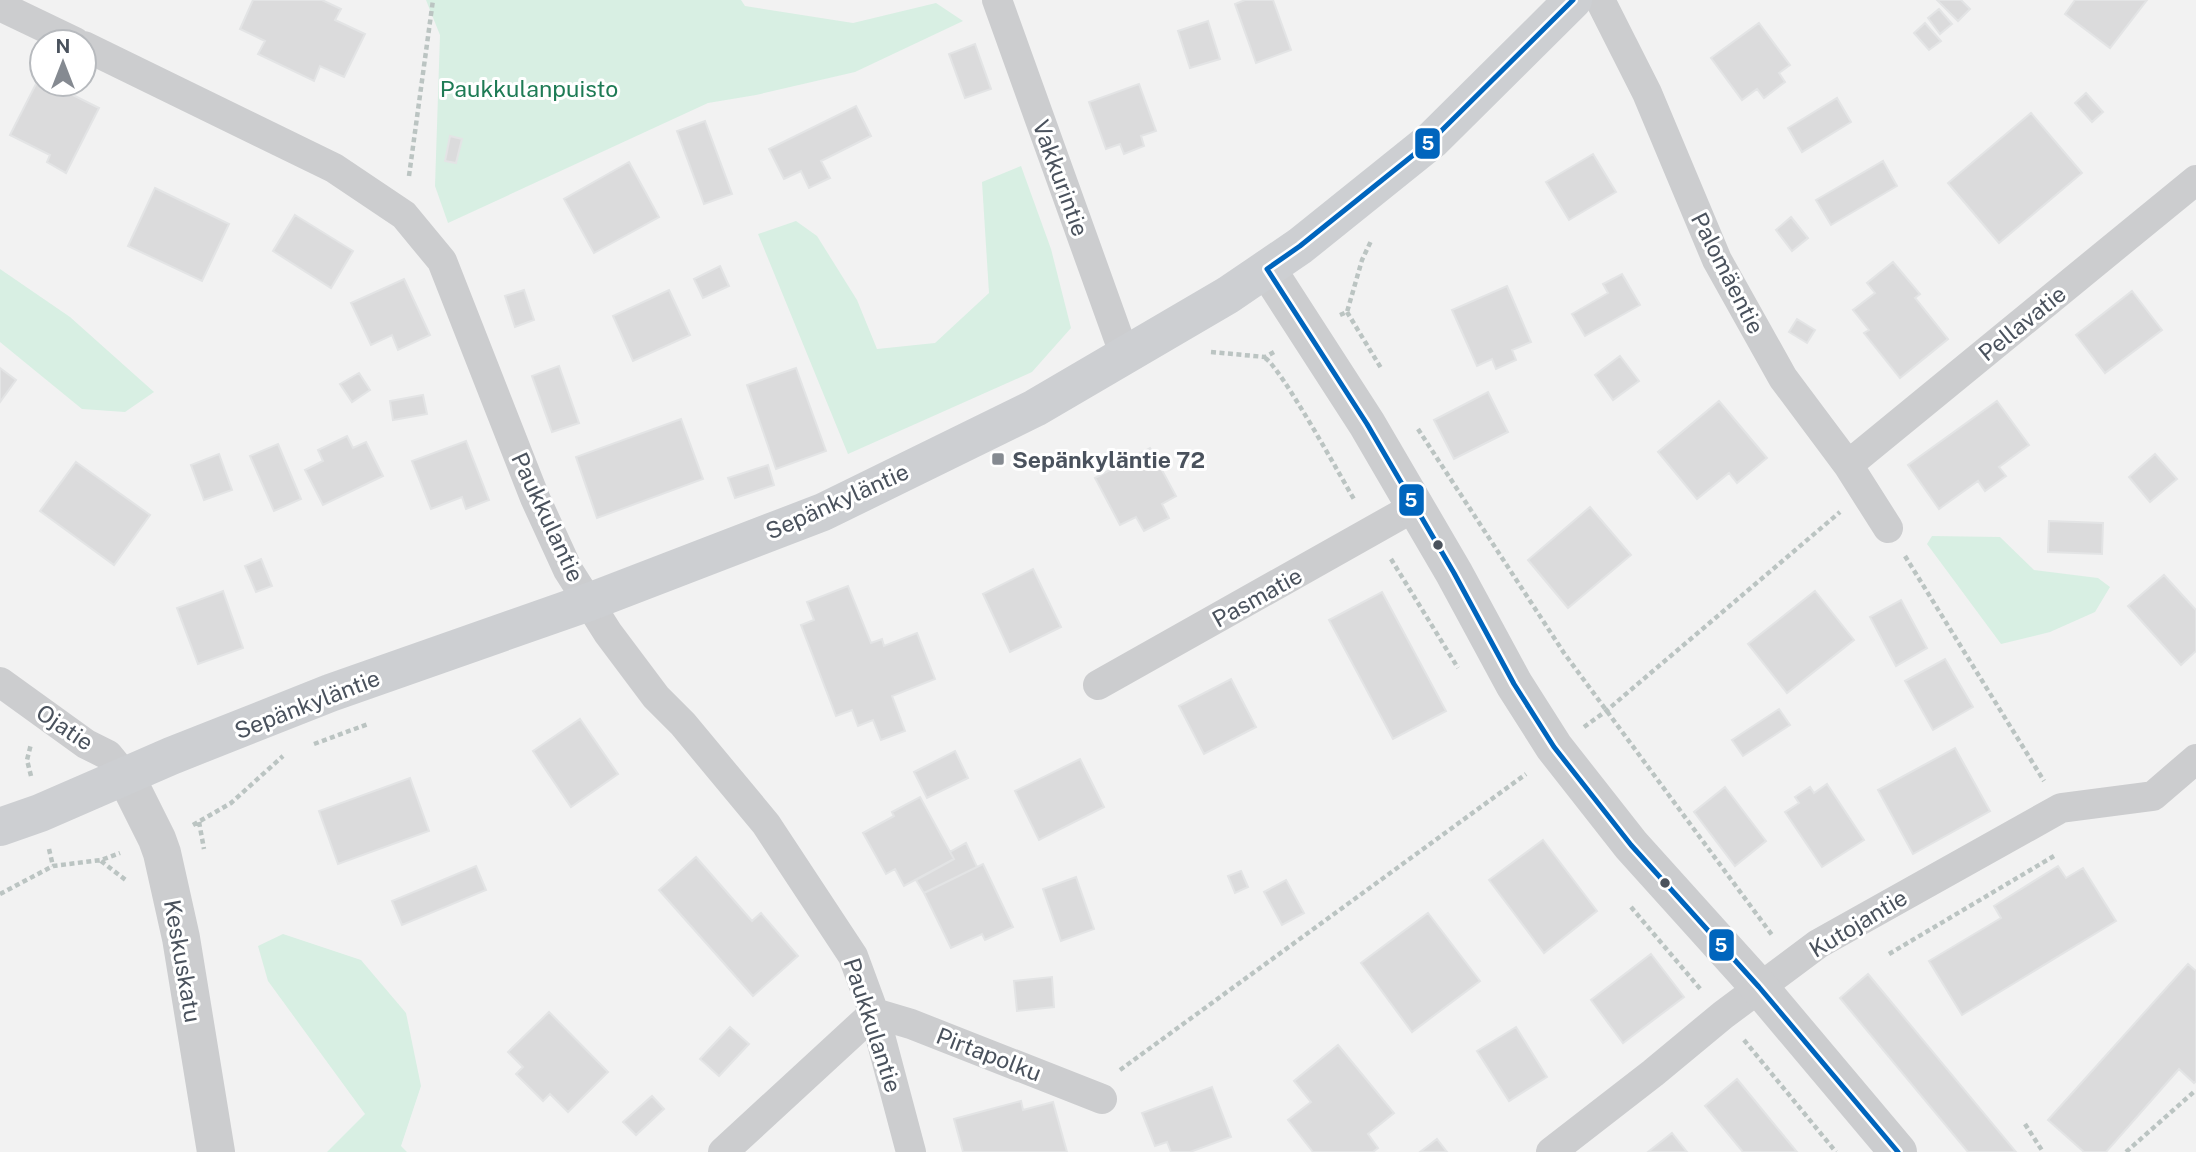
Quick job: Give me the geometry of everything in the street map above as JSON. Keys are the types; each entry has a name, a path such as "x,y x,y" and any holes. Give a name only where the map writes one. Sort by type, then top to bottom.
{"main road":[{"name":"Sepänkyläntie","path":"0,827 330,693 589,602 822,512 1035,408 1228,295 1300,246 1432,140 1573,0"}],"street":[{"name":"Vakkurintie","path":"996,0 1125,356"},
{"name":"Palomäentie","path":"1600,0 1647,93 1717,260 1783,378 1848,466 1888,528"},
{"path":"0,6 46,28"},
{"name":"Paukkulantie","path":"98,53 334,168 404,215 442,261 535,498 568,570 656,697 683,724 766,824 853,956 874,1013 911,1152"},
{"name":"Pellavatie","path":"1848,466 2196,180"},
{"path":"1267,269 1367,424 1416,506 1514,684 1554,747 1631,845 1759,987 1898,1152"},
{"name":"Pasmatie","path":"1098,685 1416,506"},
{"name":"Ojatie","path":"0,682 68,731 108,755 125,777"},
{"name":"Kutojantie","path":"1551,1152 1759,987 1860,920 2061,808 2153,796 2196,759"},
{"name":"Keskuskatu","path":"125,777 162,853 181,938 216,1152"},
{"path":"723,1152 874,1013"},
{"name":"Pirtapolku","path":"874,1013 911,1024 1095,1096"}],"path":[{"path":"404,215 433,0"},
{"path":"1347,312 1383,371"},
{"path":"1412,418 1564,653 1792,963"},
{"path":"1095,1096 1524,776 1554,747 1606,711 1864,491"},
{"path":"1888,528 2061,808"},
{"path":"1889,954 2054,856"},
{"path":"2126,1152 2196,1090"},
{"path":"2025,1124 2043,1152"}],"green space":[{"name":"Paukkulanpuisto","path":"426,0 741,0 745,6 853,23 936,3 963,21 855,72 708,103 448,223 435,186 440,35"},
{"path":"1021,166 1051,249 1071,328 1032,372 848,454 758,234 796,221 817,236 857,300 877,349 935,343 989,293 982,182"},
{"path":"0,269 70,317 154,392 125,412 82,409 0,342"},
{"path":"1932,536 2000,537 2034,570 2098,578 2110,587 2095,612 2050,632 2001,644 1927,544"},
{"path":"283,934 361,960 406,1013 421,1086 401,1146 407,1152 327,1152 365,1114 268,981 258,946"}],"building":[{"path":"253,0 322,0 341,9 335,20 365,34 344,77 320,66 314,81 258,54 265,41 240,29"},
{"path":"1245,0 1273,0 1291,50 1256,63 1235,4"},
{"path":"1937,0 1961,0 1970,9 1958,21"},
{"path":"2075,0 2147,0 2110,48 2065,14"},
{"path":"1939,9 1952,24 1940,34 1928,18"},
{"path":"1208,21 1220,59 1190,68 1178,31"},
{"path":"1759,23 1790,65 1779,73 1785,82 1764,98 1757,89 1742,100 1711,58"},
{"path":"1925,23 1941,41 1929,50 1914,33"},
{"path":"975,44 991,89 965,98 949,54"},
{"path":"1139,84 1156,131 1141,136 1144,146 1124,154 1120,144 1106,149 1089,102"},
{"path":"2086,93 2103,112 2092,122 2075,103"},
{"path":"29,98 79,98 99,108 66,173 47,162 50,155 10,135"},
{"path":"1837,98 1851,122 1802,152 1788,128"},
{"path":"856,106 871,136 821,161 830,178 809,188 801,171 784,179 769,149"},
{"path":"2031,113 2082,173 1999,243 1948,183"},
{"path":"705,121 732,194 704,204 677,131"},
{"path":"450,136 462,139 456,163 445,161"},
{"path":"1593,154 1616,192 1569,220 1546,182"},
{"path":"1883,161 1897,186 1831,225 1816,200"},
{"path":"629,162 659,217 594,253 564,199"},
{"path":"155,188 229,224 202,281 128,246"},
{"path":"295,215 353,251 331,288 273,251"},
{"path":"1791,217 1808,238 1792,251 1776,230"},
{"path":"1893,262 1920,294 1915,298 1948,339 1900,378 1864,333 1869,330 1853,310 1875,293 1867,283"},
{"path":"720,266 729,286 703,298 694,279"},
{"path":"1622,274 1640,305 1585,336 1572,314 1608,293 1603,284"},
{"path":"404,279 430,335 398,350 392,335 371,345 351,303"},
{"path":"1507,286 1531,342 1512,350 1516,360 1496,369 1492,359 1477,366 1452,310"},
{"path":"524,290 534,320 515,327 505,296"},
{"path":"669,290 690,335 633,361 613,316"},
{"path":"2132,291 2162,330 2105,373 2076,335"},
{"path":"1797,319 1815,330 1807,343 1789,332"},
{"path":"1620,356 1639,381 1613,400 1595,375"},
{"path":"559,366 579,423 552,432 532,376"},
{"path":"0,368 16,380 0,402"},
{"path":"796,368 826,451 776,469 747,385"},
{"path":"359,373 370,390 352,402 340,384"},
{"path":"1488,392 1508,432 1454,459 1434,420"},
{"path":"423,395 427,414 393,420 390,401"},
{"path":"1719,401 1767,458 1737,483 1729,473 1697,499 1658,452"},
{"path":"1997,401 2029,445 1999,467 2006,476 1985,491 1978,481 1939,509 1908,465"},
{"path":"681,419 703,479 597,518 576,457"},
{"path":"347,436 353,448 366,442 383,476 323,505 305,470 323,461 318,450"},
{"path":"466,441 489,500 466,509 462,497 431,509 412,461"},
{"path":"278,444 301,499 274,511 250,456"},
{"path":"1150,448 1176,496 1162,504 1169,518 1144,531 1136,517 1120,525 1095,478"},
{"path":"219,454 232,490 204,500 191,465"},
{"path":"2155,454 2177,479 2150,502 2129,477"},
{"path":"76,462 150,515 114,565 40,511"},
{"path":"768,465 774,485 735,498 728,478"},
{"path":"1590,507 1631,555 1568,608 1528,560"},
{"path":"2049,521 2103,523 2102,554 2048,552"},
{"path":"261,559 272,586 256,592 245,566"},
{"path":"1033,569 1061,627 1010,652 983,594"},
{"path":"2164,575 2196,610 2196,651 2181,665 2128,606"},
{"path":"848,586 871,643 882,639 884,646 917,633 935,679 892,696 905,731 881,740 873,720 858,726 852,710 836,716 801,625 814,620 807,602"},
{"path":"223,591 243,648 198,664 177,608"},
{"path":"1815,591 1854,640 1787,693 1748,644"},
{"path":"1382,592 1446,711 1393,739 1329,620"},
{"path":"1901,600 1927,648 1896,666 1870,617"},
{"path":"1945,659 1973,707 1933,730 1905,681"},
{"path":"1231,679 1256,727 1204,754 1179,706"},
{"path":"1779,709 1790,725 1743,756 1732,740"},
{"path":"580,719 618,774 571,807 533,751"},
{"path":"1955,748 1990,811 1913,854 1878,790"},
{"path":"955,751 968,778 927,798 914,772"},
{"path":"1080,759 1104,807 1039,840 1015,791"},
{"path":"410,778 429,831 338,864 319,811"},
{"path":"1827,784 1864,840 1822,867 1785,812 1799,803 1795,797 1810,787 1814,793"},
{"path":"1725,787 1766,841 1735,866 1694,812"},
{"path":"920,797 954,859 904,886 895,869 886,874 863,833 894,816 892,812"},
{"path":"1543,840 1597,911 1544,953 1489,880"},
{"path":"966,843 977,867 924,893 916,880 954,859 950,852"},
{"path":"696,857 752,921 761,913 798,956 753,996 659,890"},
{"path":"983,864 1013,927 985,940 982,934 951,948 924,893"},
{"path":"476,866 486,890 402,925 392,901"},
{"path":"2058,866 2066,878 2083,868 2116,921 1962,1015 1929,961 2001,918 1994,906"},
{"path":"1241,871 1248,887 1235,893 1228,876"},
{"path":"1076,877 1094,929 1061,941 1043,889"},
{"path":"1286,880 1304,913 1282,925 1264,892"},
{"path":"1428,913 1480,981 1412,1032 1361,963"},
{"path":"1651,954 1684,997 1623,1043 1591,1000"},
{"path":"2188,964 2196,971 2196,1081 2194,1083 2179,1069 2106,1152 2084,1152 2048,1120"},
{"path":"1868,974 2016,1152 1968,1152 1840,998"},
{"path":"1052,977 1054,1007 1017,1011 1014,981"},
{"path":"549,1012 608,1072 568,1112 550,1094 543,1101 516,1074 523,1067 508,1052"},
{"path":"730,1027 749,1044 719,1076 700,1059"},
{"path":"1516,1027 1547,1077 1509,1101 1477,1051"},
{"path":"1338,1045 1394,1113 1368,1134 1378,1148 1373,1152 1313,1152 1288,1120 1311,1102 1294,1081"},
{"path":"1737,1079 1797,1152 1743,1152 1705,1106"},
{"path":"1212,1087 1231,1137 1190,1152 1171,1152 1167,1142 1155,1146 1142,1113"},
{"path":"652,1096 664,1109 636,1135 623,1122"},
{"path":"1021,1101 1023,1110 1053,1102 1067,1152 963,1152 954,1119"},
{"path":"1672,1133 1687,1152 1648,1152"},
{"path":"1437,1139 1447,1152 1420,1152"}],"transit line":[{"name":"5","path":"1267,269 1300,246 1432,140 1573,0"},
{"name":"5","path":"1267,269 1367,424 1454,573 1514,684 1554,747 1631,845 1759,987 1898,1152"}],"place":[{"name":"Sepänkyläntie 72","path":"998,459"}]}
